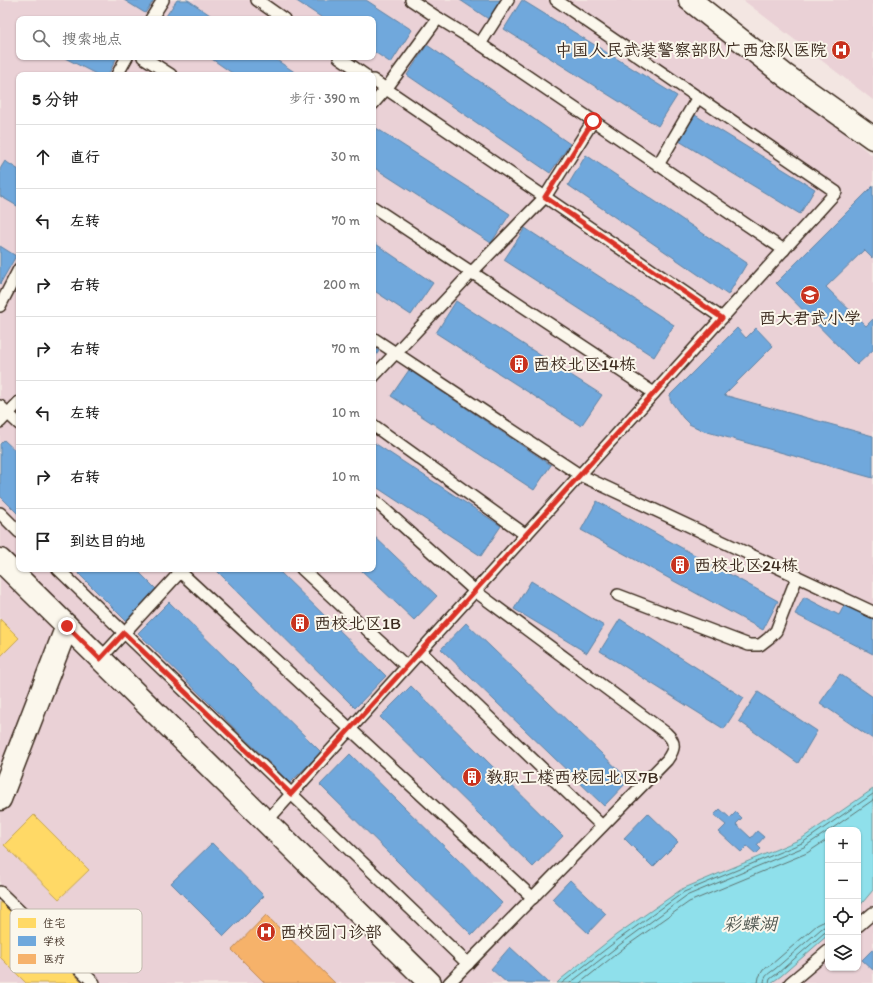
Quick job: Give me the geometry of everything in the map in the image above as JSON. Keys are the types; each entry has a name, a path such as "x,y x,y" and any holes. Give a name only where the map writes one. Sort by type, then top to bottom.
{"street":[{"path":"690,0 786,76 873,138"},
{"path":"0,560 430,983"},
{"path":"0,799 67,626"}],"lane":[{"path":"153,16 163,0"},
{"path":"257,0 280,16"},
{"path":"412,0 480,44 784,250"},
{"path":"480,44 508,0"},
{"path":"266,822 836,192 556,0"},
{"path":"376,101 438,18"},
{"path":"120,72 126,60"},
{"path":"148,60 166,72"},
{"path":"343,60 361,72"},
{"path":"376,82 722,318"},
{"path":"658,165 698,97"},
{"path":"376,374 545,197 593,121"},
{"path":"376,209 654,393"},
{"path":"0,306 16,275"},
{"path":"376,340 580,475 873,612"},
{"path":"0,422 4,410 16,404"},
{"path":"4,410 16,421"},
{"path":"376,427 526,535"},
{"path":"376,502 475,591 672,738 672,753 667,760 449,983"},
{"path":"0,513 16,529"},
{"path":"61,572 468,964"},
{"path":"100,659 178,572"},
{"path":"182,572 533,898"},
{"path":"305,572 406,666"},
{"path":"618,595 749,645 760,645 776,632 797,577"},
{"path":"420,651 602,826"},
{"path":"0,892 18,909"},
{"path":"861,923 873,913"},
{"path":"790,983 825,954"},
{"path":"84,973 94,983"}],"shaded area":[{"path":"0,0 679,0 873,156 873,983 0,983"},
{"name":"中国人民武装警察部队广西总队医院","path":"743,0 873,0 873,100"}],"water":[{"name":"彩蝶湖","path":"873,789 873,890 861,904 861,827 825,827 825,938 771,983 557,983 616,935 682,889 801,839"}],"building: 住宅":[{"path":"0,619 19,638 0,657"},
{"path":"34,815 89,870 59,899 4,845"},
{"path":"1,901 10,910 10,967 0,957"},
{"path":"16,973 73,973 83,983 26,983"}],"building: 学校":[{"path":"124,0 154,0 145,13"},
{"path":"177,0 188,0 212,16 166,16"},
{"path":"295,0 366,0 412,30 391,63 376,53 376,16 319,16"},
{"path":"460,0 503,0 490,20"},
{"path":"522,0 677,96 658,126 504,29"},
{"path":"427,45 570,144 550,173 407,75"},
{"path":"69,60 116,60 110,72 92,72"},
{"path":"213,60 276,60 294,72 231,72"},
{"path":"695,115 815,189 800,214 679,141"},
{"path":"376,128 510,214 491,243 376,169"},
{"path":"586,155 747,263 728,295 568,185"},
{"path":"5,161 16,168 16,205 0,196 0,169"},
{"path":"873,186 873,256 872,258 864,250 826,287 866,326 873,319 873,350 857,365 776,283"},
{"path":"525,228 674,325 654,357 504,260"},
{"path":"376,244 433,283 411,315 376,292"},
{"path":"0,246 16,256 0,284"},
{"name":"西校北区14栋","path":"456,301 602,395 581,426 436,333"},
{"path":"737,328 746,338 756,328 773,346 724,395 873,436 873,478 704,431 689,424 683,418 670,400 670,395"},
{"path":"409,370 551,465 534,490 391,396"},
{"path":"4,440 16,451 16,512 0,496 0,444"},
{"path":"376,444 501,526 481,556 376,487"},
{"name":"西校北区24栋","path":"597,501 778,601 763,630 581,530"},
{"path":"376,538 437,596 414,620 363,572 376,572"},
{"path":"77,572 139,572 157,590 126,621"},
{"name":"西校北区1B","path":"218,572 280,572 386,676 355,708"},
{"path":"531,581 604,626 587,653 514,609"},
{"path":"804,597 839,615 845,604 873,618 873,654 795,614"},
{"path":"169,602 321,752 290,783 138,633"},
{"path":"620,619 744,698 724,729 600,651"},
{"path":"466,623 629,780 604,806 441,649"},
{"path":"840,674 873,697 873,739 820,703"},
{"name":"教职工楼西校园北区7B","path":"411,686 563,836 533,867 380,717"},
{"path":"758,692 817,731 798,763 739,721"},
{"path":"350,754 502,903 472,935 320,785"},
{"path":"720,809 730,818 736,812 742,818 736,824 751,838 757,831 764,837 757,845 761,849 756,854 747,846 741,852 719,832 726,825 714,815"},
{"path":"648,813 678,842 653,867 624,838"},
{"path":"212,843 264,896 224,936 171,883"},
{"path":"570,880 606,914 588,933 552,899"},
{"path":"510,947 549,983 507,983 491,969"},
{"path":"873,949 873,970 862,960"}],"building: 医疗":[{"name":"西校园门诊部","path":"266,915 335,983 265,983 232,950"}],"place":[{"name":"中国人民武装警察部队广西总队医院","path":"841,50"},
{"name":"西大君武小学","path":"810,295"},
{"name":"西校北区14栋","path":"519,364"},
{"name":"西校北区24栋","path":"680,565"},
{"name":"西校北区1B","path":"300,623"},
{"name":"教职工楼西校园北区7B","path":"472,777"},
{"name":"西校园门诊部","path":"266,932"}],"route":[{"path":"67,626 100,659 124,633 291,794 722,318 545,197 593,121"}]}
